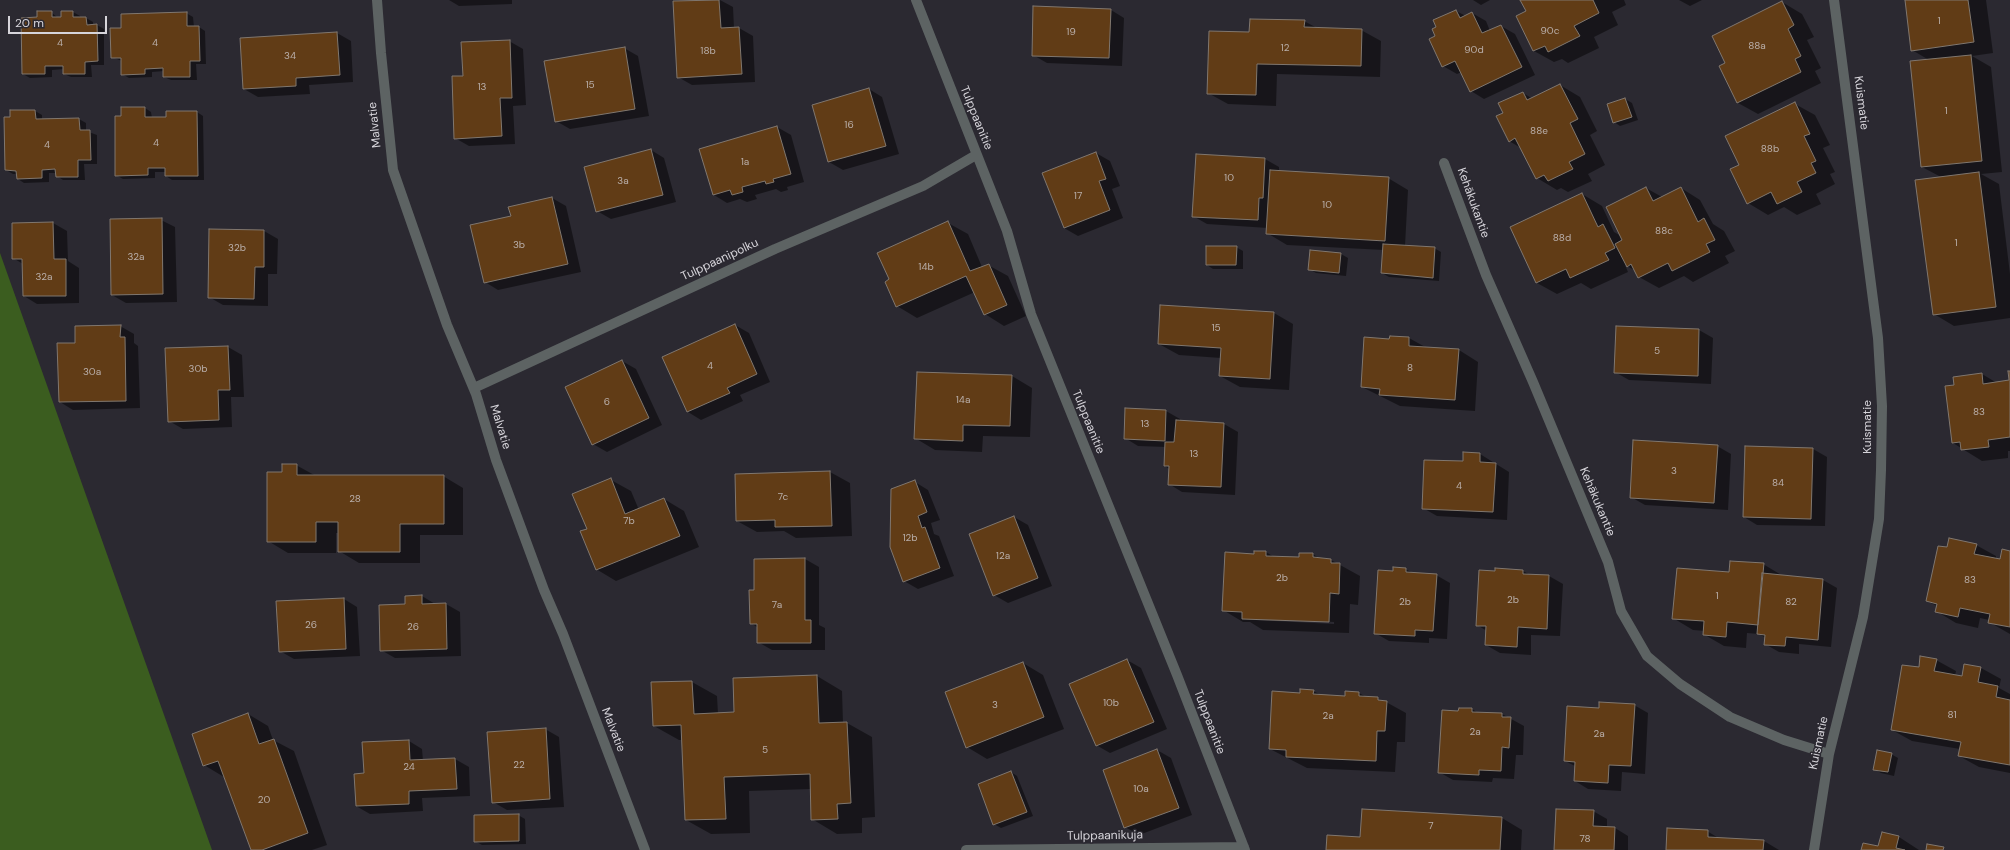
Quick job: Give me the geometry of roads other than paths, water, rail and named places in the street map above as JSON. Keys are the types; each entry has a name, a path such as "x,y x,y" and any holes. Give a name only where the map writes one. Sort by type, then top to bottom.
{"street":[{"name":"Malvatie","path":"378,0 380,54 394,170 447,325 474,388 496,460 544,590 563,634 645,850"},
{"name":"Tulppaanitie","path":"916,0 1007,231 1031,314 1177,674 1245,848"},
{"name":"Kuismatie","path":"1814,850 1829,754 1862,617 1880,519 1882,406 1878,338 1834,0"},
{"name":"Tulppaanipolku","path":"474,388 775,249 923,186 976,155"},
{"name":"Kehäkukantie","path":"1444,163 1486,275 1533,382 1608,562 1621,610 1648,656 1680,684 1730,717 1784,740 1829,754"},
{"name":"Tulppaanikuja","path":"966,850 1245,848"}]}
